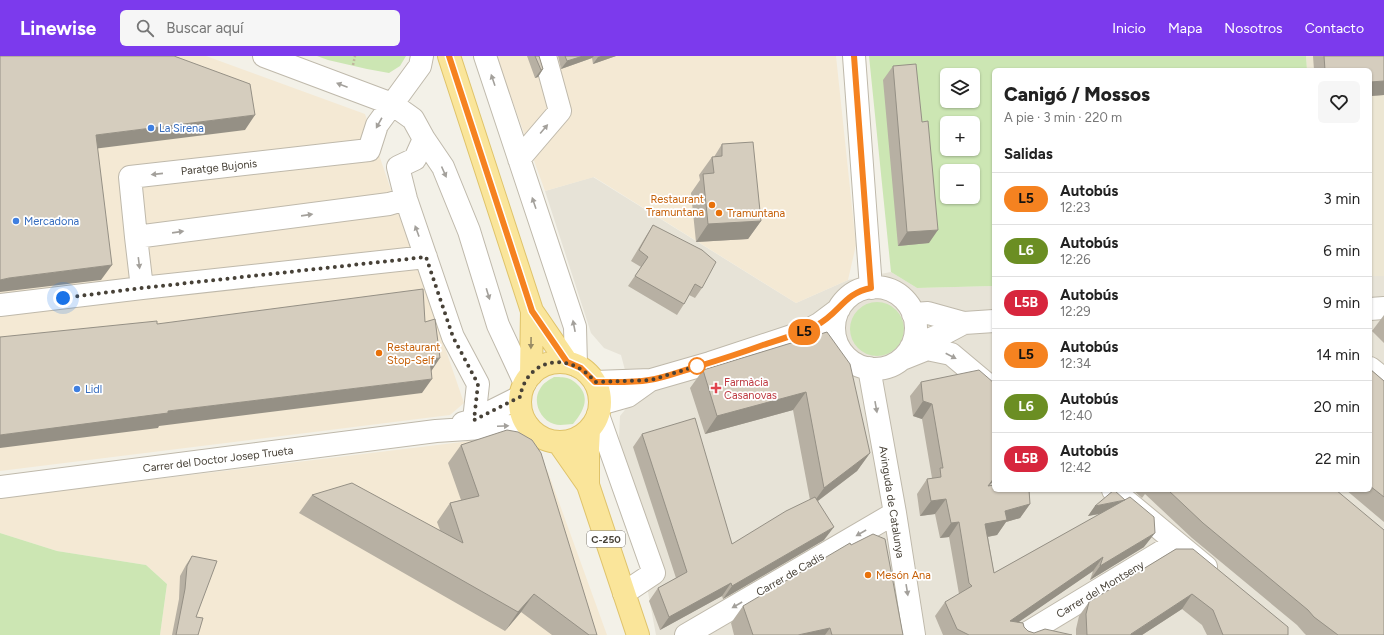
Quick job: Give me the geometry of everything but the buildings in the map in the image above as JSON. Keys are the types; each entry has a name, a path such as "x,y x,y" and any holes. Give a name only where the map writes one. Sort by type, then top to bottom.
{"main road":[{"path":"449,56 532,311 571,364"},
{"path":"525,385 538,369 547,364 571,364 587,372 595,382 599,392 596,416 575,440 558,442 545,439 535,433 527,425 521,412 532,311"},
{"name":"C-250","path":"588,485 588,448 596,416"},
{"name":"C-250","path":"558,442 588,485 638,635"}],"street":[{"path":"264,56 392,104 413,118 424,139 443,168 449,182 469,231 498,325 525,385"},
{"path":"422,56 420,66 377,124 369,150 398,167 406,199 453,337 478,384 474,420"},
{"path":"485,56 575,327 571,364"},
{"path":"519,159 560,111 545,56"},
{"path":"854,56 871,288"},
{"path":"398,167 415,159 424,139"},
{"name":"Paratge Bujonis","path":"142,288 130,177 369,150"},
{"path":"136,238 389,204 406,199"},
{"path":"0,305 426,257"},
{"path":"595,382 651,380 710,363 804,332 820,324 839,309 852,294 871,288 878,288 893,292 905,301 913,314 916,327 907,353"},
{"path":"1372,308 1384,308"},
{"path":"839,309 835,323 836,338 840,349 848,358 858,365 870,368 883,368 896,363 907,353 964,323"},
{"path":"913,314 928,313 964,323 992,321"},
{"path":"804,332 836,338"},
{"path":"907,353 927,349 951,354 992,388"},
{"name":"Avinguda de Catalunya","path":"870,368 914,635"},
{"path":"1372,370 1384,379"},
{"path":"624,593 654,573 596,416 651,380"},
{"name":"Carrer del Doctor Josep Trueta","path":"436,431 474,420 525,385"},
{"name":"Carrer del Doctor Josep Trueta","path":"0,488 436,431 527,425"},
{"path":"1115,492 1224,582"},
{"name":"Carrer de Cadis","path":"686,635 895,513"},
{"name":"Carrer del Montseny","path":"1024,635 1059,625 1176,543"}],"shaded area":[{"path":"0,56 206,56 365,114 464,403 450,415 0,471"},
{"path":"496,56 836,56 856,245 848,280 796,303 594,177 545,191"},
{"path":"1306,56 1384,56 1384,276 1372,276 1372,68 1307,68"},
{"path":"593,177 796,303 848,280 891,272 917,288 992,286 992,492 1372,492 1372,276 1384,276 1384,635 656,635 619,437 620,416 633,400 621,355 604,348 591,333 545,191"},
{"path":"503,437 532,450 548,472 607,635 160,635 167,584 146,565 57,551 0,533 0,498"}],"green space":[{"path":"317,56 406,56 400,66 389,73 328,60"},
{"path":"869,56 1306,56 1307,68 992,68 992,286 917,288 891,272"},
{"path":"872,302 882,302 892,306 900,314 904,324 904,334 900,344 892,352 882,356 872,356 862,352 854,344 850,334 850,324 854,314 862,306"},
{"path":"554,377 568,378 582,390 585,400 584,405 580,415 573,424 561,425 549,422 539,410 537,399 540,389 546,382"},
{"path":"0,533 57,551 146,565 167,584 160,635 0,635"}],"bus line":[{"name":"L5","path":"449,56 532,311 567,362 576,365 587,372 595,382 651,380 710,363 804,332 820,324 839,309 852,294 871,288 854,56"}],"place":[{"name":"La Sirena","path":"151,128"},
{"name":"Restaurant Tramuntana","path":"712,205"},
{"name":"Tramuntana","path":"719,213"},
{"name":"Mercadona","path":"16,221"},
{"name":"Restaurant Stop-Self","path":"379,353"},
{"name":"Farmàcia Casanovas","path":"716,388"},
{"name":"Lidl","path":"77,389"},
{"name":"Mesón Ana","path":"868,575"}],"route":[{"path":"63,298 426,257 453,337 478,384 474,420 520,397 527,379 543,366 552,363 567,362 576,365 587,372 595,382 651,380 697,366"}]}
